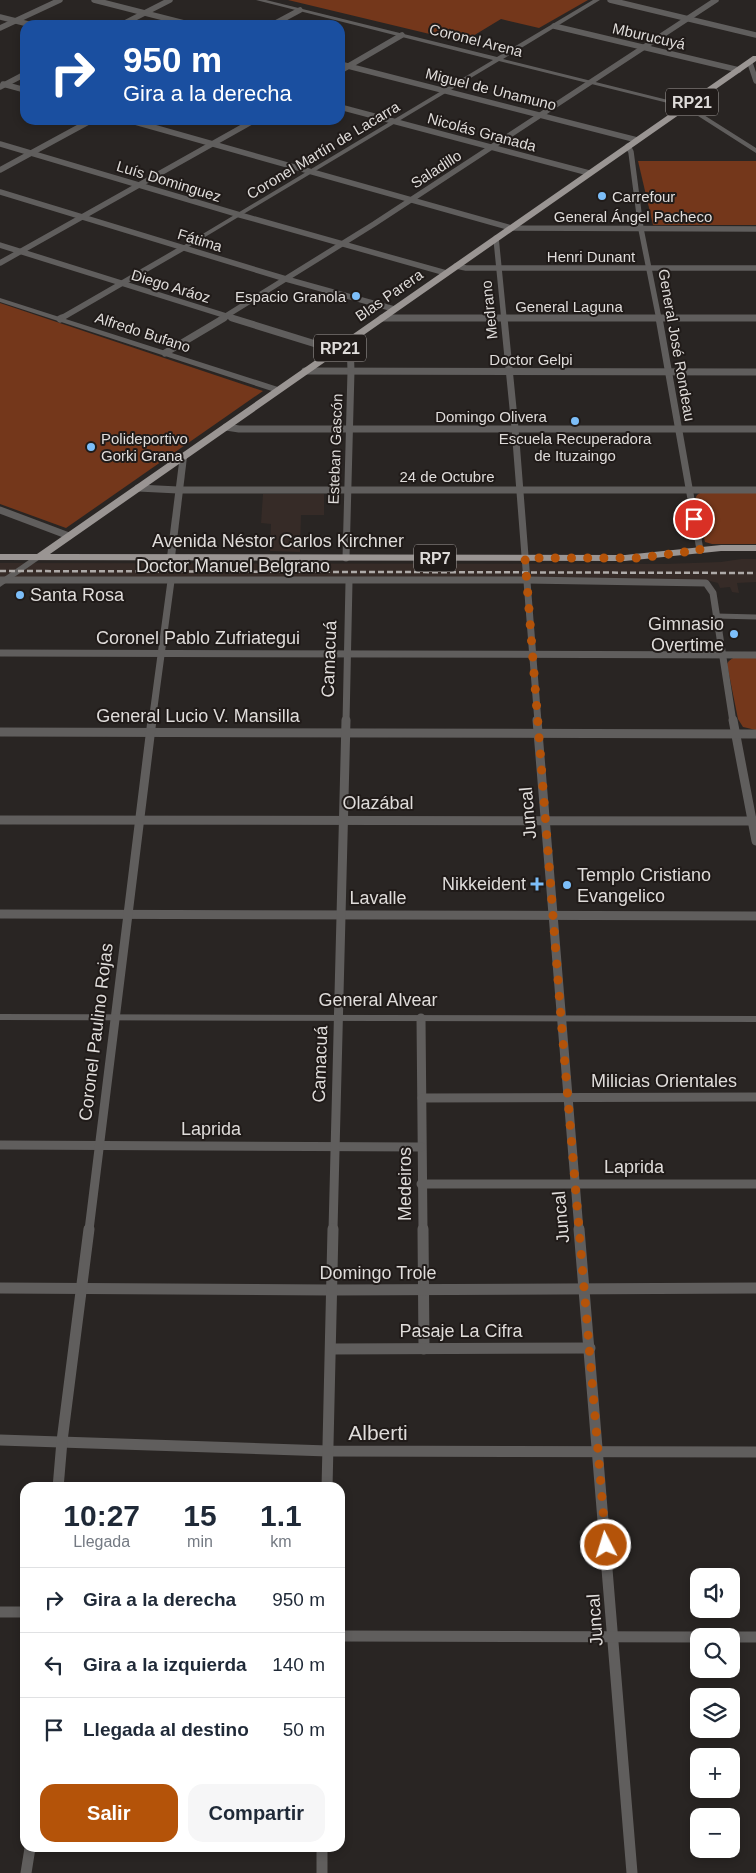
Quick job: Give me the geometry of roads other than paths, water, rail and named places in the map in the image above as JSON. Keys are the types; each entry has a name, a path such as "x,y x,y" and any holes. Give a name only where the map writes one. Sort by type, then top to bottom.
{"main road":[{"name":"Blas Parera","path":"39,557 589,173 754,61"},
{"name":"Avenida Néstor Carlos Kirchner","path":"39,557 639,558 700,550 756,548"},
{"name":"RP7","path":"0,557 39,557"}],"street":[{"path":"0,28 60,0"},
{"path":"94,0 172,20"},
{"path":"131,20 170,0"},
{"name":"Coronel Arena","path":"259,0 341,20"},
{"name":"Coronel Martín de Lacarra","path":"60,319 313,172 445,90 597,0"},
{"path":"610,0 756,35"},
{"name":"Saladillo","path":"165,353 228,316 411,200 716,0"},
{"path":"281,20 300,10"},
{"path":"0,17 20,22"},
{"name":"Coronel Arena","path":"345,21 686,106 756,151"},
{"name":"Mburucuyá","path":"554,26 739,70"},
{"path":"345,68 402,35"},
{"path":"754,61 756,81"},
{"name":"Miguel de Unamuno","path":"345,65 637,140"},
{"path":"2,85 20,76"},
{"path":"2,85 20,89"},
{"name":"Nicolás Granada","path":"345,108 589,173"},
{"path":"0,170 83,125"},
{"name":"General Ángel Pacheco","path":"146,125 511,228 756,229"},
{"path":"0,263 247,125"},
{"name":"Luís Dominguez","path":"0,144 340,244 446,273"},
{"name":"General José Rondeau","path":"628,146 632,152 641,229 669,371 700,550"},
{"name":"Fátima","path":"0,192 286,279 394,309"},
{"name":"Medrano","path":"496,238 515,428 525,558"},
{"name":"Diego Aráoz","path":"0,244 336,350"},
{"name":"Henri Dunant","path":"456,266 466,268 756,268"},
{"name":"Alfredo Bufano","path":"0,300 278,390"},
{"name":"General Laguna","path":"382,318 756,318"},
{"name":"Esteban Gascón","path":"346,558 346,490 350,429 350,341"},
{"name":"Doctor Gelpi","path":"305,371 756,372"},
{"name":"Domingo Olivera","path":"226,427 239,429 756,429"},
{"path":"171,557 183,457"},
{"name":"24 de Octubre","path":"138,488 178,490 756,490"},
{"path":"0,510 69,536"},
{"path":"2,582 39,557"},
{"name":"Juncal","path":"525,558 561,1018 586,1288 632,1873"},
{"name":"Coronel Paulino Rojas","path":"58,1482 62,1440 116,1017 139,819 171,581"},
{"name":"Doctor Manuel Belgrano","path":"2,582 461,581 701,583 710,587 717,616"},
{"name":"Camacuá","path":"328,1482 334,1146 342,914 344,733 349,582"},
{"path":"756,616 717,616 756,841"},
{"name":"Coronel Pablo Zufriategui","path":"0,653 756,655"},
{"name":"General Lucio V. Mansilla","path":"0,732 756,734"},
{"name":"Olazábal","path":"0,820 754,821"},
{"name":"Lavalle","path":"0,914 756,916"},
{"name":"General Alvear","path":"0,1017 756,1019"},
{"name":"Medeiros","path":"421,1018 424,1349"},
{"name":"Milicias Orientales","path":"422,1098 756,1097"},
{"name":"Laprida","path":"0,1145 421,1147"},
{"name":"Laprida","path":"422,1184 756,1184"},
{"name":"Domingo Trole","path":"0,1288 332,1290 756,1288"},
{"name":"Pasaje La Cifra","path":"331,1349 590,1348"},
{"name":"Alberti","path":"0,1440 62,1440 328,1451 756,1452"},
{"path":"0,1612 20,1612"},
{"path":"345,1636 690,1637"},
{"path":"740,1637 756,1637"},
{"path":"26,1873 29,1852"},
{"path":"322,1852 322,1873"}],"railway":[{"path":"0,571 756,573"}],"place":[{"name":"Carrefour","path":"602,196"},
{"name":"Espacio Granola","path":"356,296"},
{"name":"Escuela Recuperadora de Ituzaingo","path":"575,421"},
{"name":"Polideportivo Gorki Grana","path":"91,447"},
{"name":"Santa Rosa","path":"20,595"},
{"name":"Gimnasio Overtime","path":"734,634"},
{"name":"Nikkeident","path":"537,884"},
{"name":"Templo Cristiano Evangelico","path":"567,885"}]}
